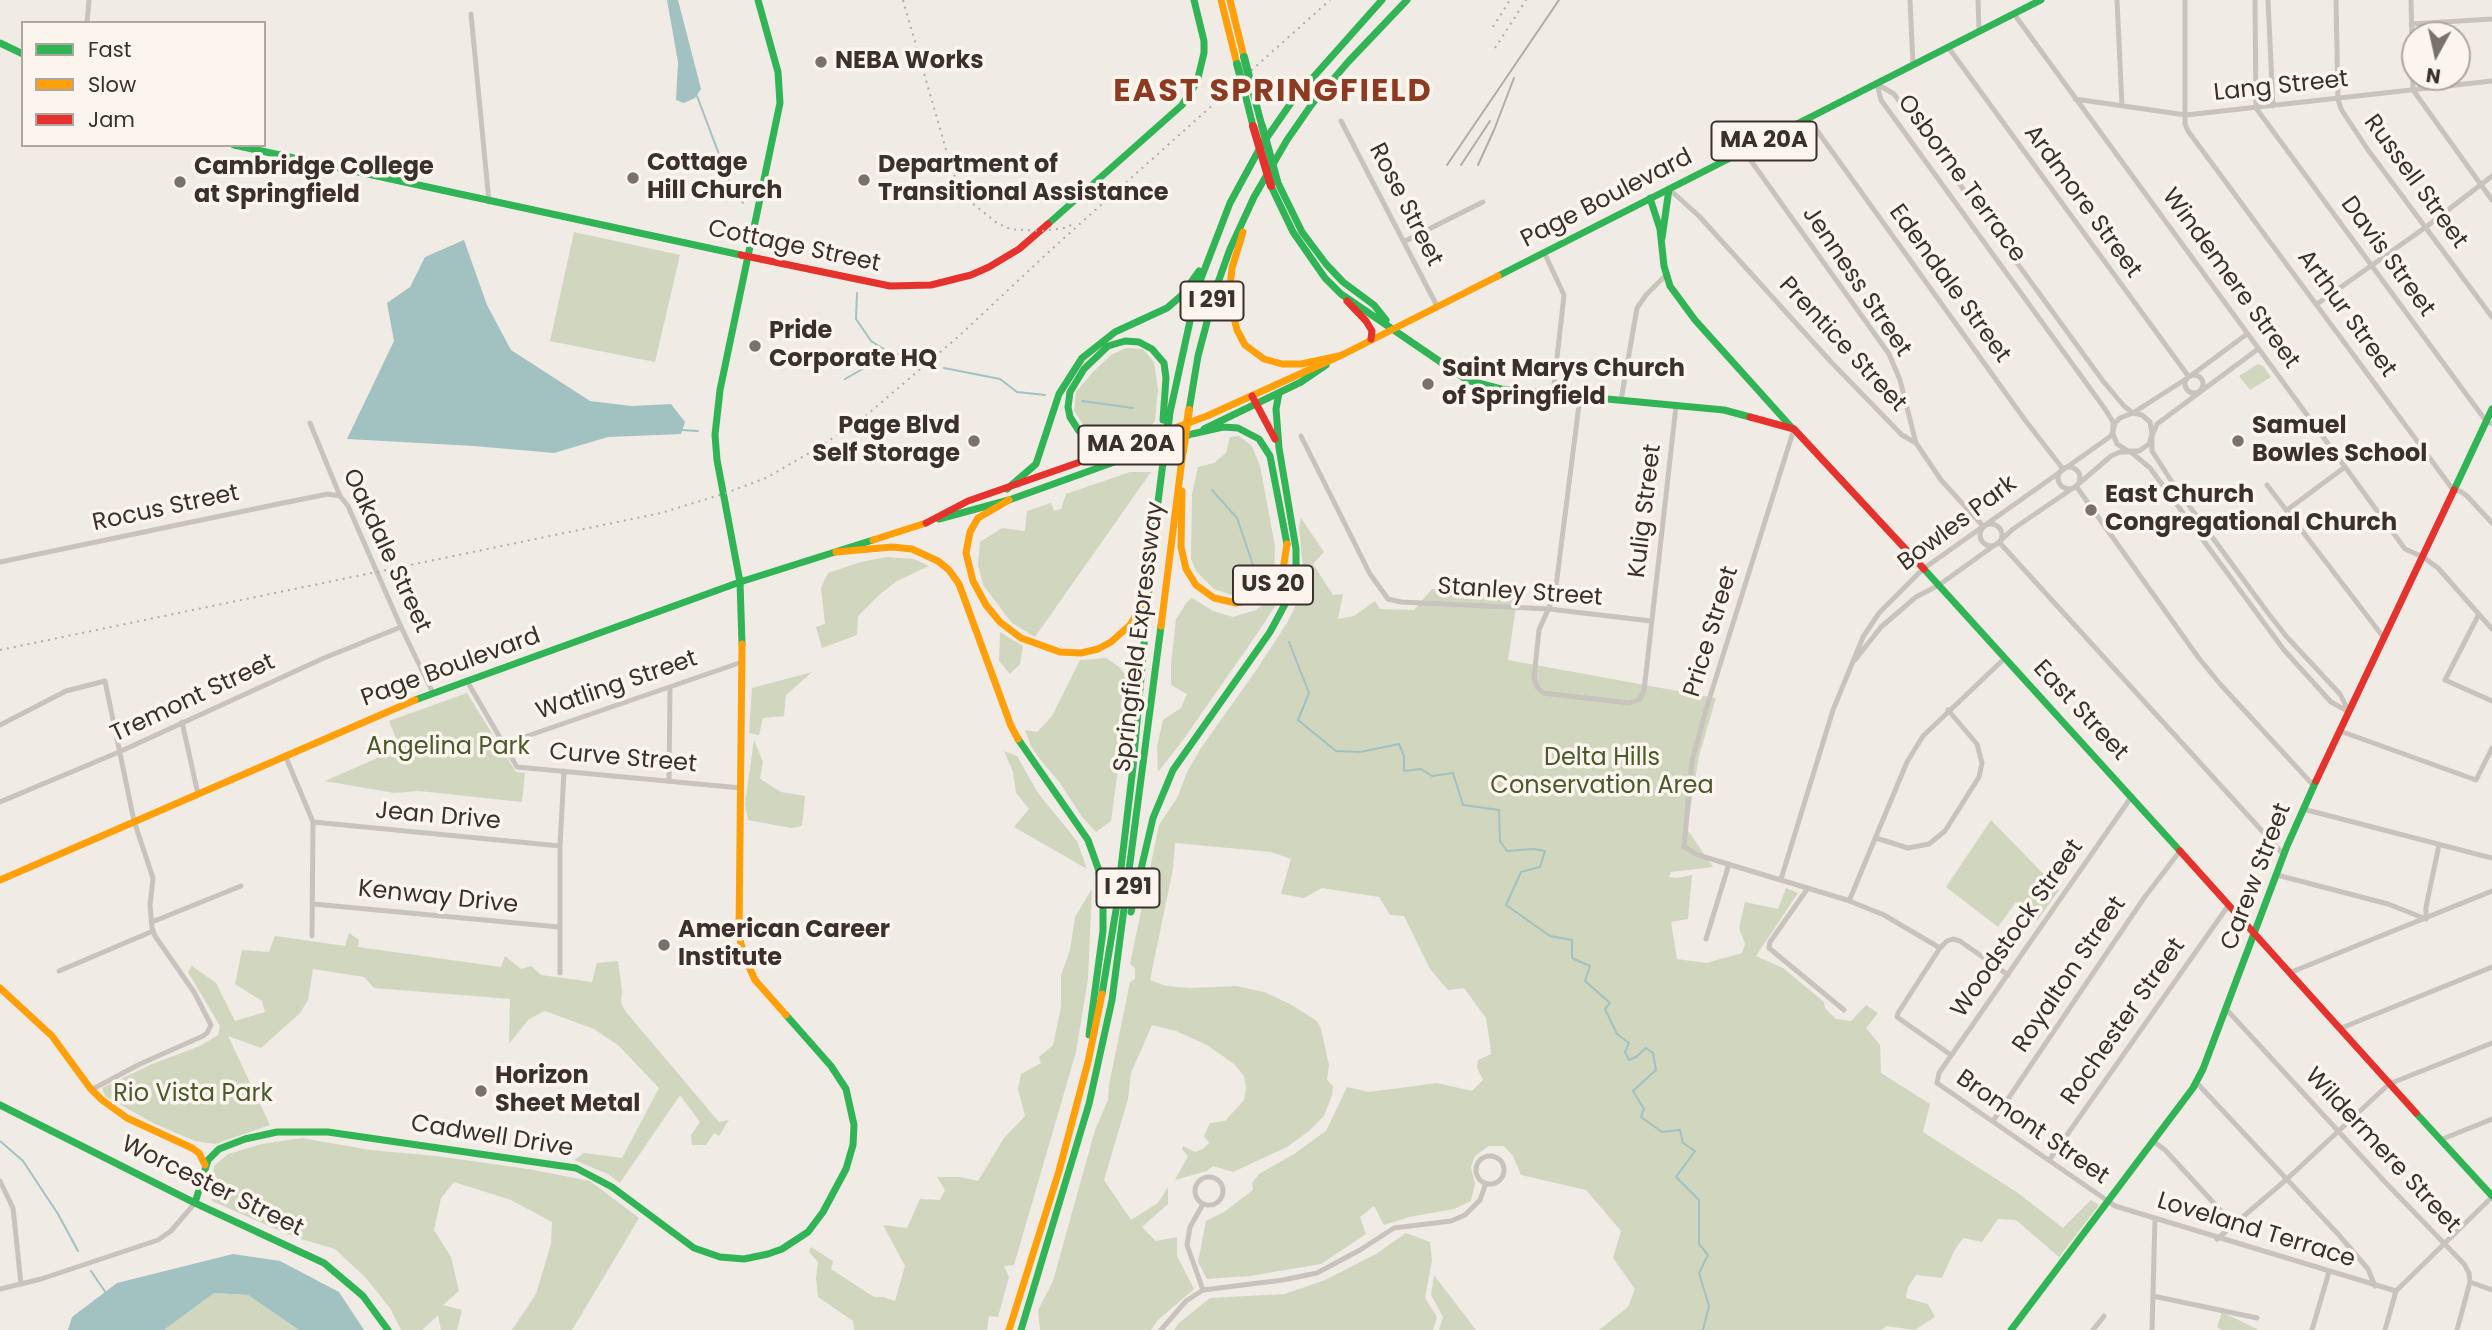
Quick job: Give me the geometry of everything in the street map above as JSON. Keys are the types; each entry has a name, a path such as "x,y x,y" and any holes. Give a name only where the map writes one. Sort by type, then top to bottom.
{"main road":[{"name":"Cadwell Drive","path":"206,1166 214,1152 245,1139 283,1131 328,1132 576,1168 612,1187 684,1242 720,1257 755,1258 782,1249 800,1238 824,1212 841,1178 853,1145 854,1120 848,1094 840,1078 753,976 744,956 738,920 743,662 740,582 717,460 715,435 720,390 780,103 778,72 758,0"},
{"name":"Cottage Street","path":"243,147 870,284 909,287 931,285 971,275 1005,258 1051,222 1187,100 1200,76 1204,53 1204,41 1194,0"},
{"path":"1221,0 1244,90 1293,232 1325,278 1366,321 1372,331 1371,339"},
{"path":"1230,0 1258,126"},
{"name":"Springfield Expressway","path":"1009,1330 1052,1195 1098,1019 1116,910 1134,756 1166,418 1191,312 1208,255 1230,203 1273,128 1314,74 1382,0"},
{"name":"Springfield Expressway","path":"1021,1330 1091,1095 1118,961 1183,451 1197,363 1216,288 1230,249 1254,197 1287,140 1312,104 1348,62 1407,0"},
{"name":"Page Boulevard","path":"926,523 968,501 1164,432 1339,356 2041,0"},
{"path":"0,43 21,53"},
{"path":"1274,183 1302,232 1325,264 1343,282 1374,305 1393,327"},
{"name":"East Street","path":"1661,242 1669,189"},
{"path":"1254,197 1230,277 1230,302 1238,332 1247,346 1272,362 1296,365 1339,356"},
{"name":"East Street","path":"1650,198 1660,229 1666,275 1675,293 1695,320 2132,796 2228,906 2492,1196"},
{"name":"US 20","path":"1007,489 1036,464 1059,394 1078,363 1094,347 1118,330 1156,315 1169,306 1188,287 1208,255"},
{"path":"1341,294 1475,383 1501,389 1724,410 1794,429"},
{"path":"1164,432 1121,441 1091,439 1080,431 1070,417 1070,392 1084,369 1108,346 1125,341 1139,342 1152,349 1164,363 1166,418"},
{"name":"Page Boulevard","path":"0,880 433,693 740,582 926,523 1009,500 1192,434 1301,382 1339,356"},
{"path":"1118,961 1149,832 1167,784 1196,734 1276,622 1291,593 1296,572 1296,549 1279,447 1276,409 1279,393"},
{"path":"1252,396 1279,447"},
{"name":"Carew Street","path":"2011,1330 2196,1082 2227,1010 2303,809 2489,423 2492,409"},
{"name":"US 20","path":"1183,451 1180,539 1187,571 1202,591 1217,600 1240,603 1257,598 1276,582 1286,558 1286,538 1271,457 1259,439 1238,428 1223,427 1192,434"},
{"path":"1009,500 983,514 972,527 966,548 970,570 982,599 1000,622 1026,641 1053,651 1075,653 1098,649 1111,642 1129,626 1142,601 1154,540"},
{"path":"836,552 909,548 936,559 951,573 965,596 1017,737 1072,816 1094,855 1103,892 1103,931 1097,988 1074,1116"},
{"path":"0,988 47,1030 92,1090 117,1112 200,1153 206,1166 195,1203"},
{"name":"Worcester Street","path":"0,1105 195,1203 324,1263 363,1296 388,1330"}],"street":[{"path":"87,21 89,0"},
{"path":"1910,0 1913,65"},
{"path":"1978,0 1979,30"},
{"path":"2117,0 2122,106"},
{"path":"2185,0 2186,115"},
{"path":"2255,0 2256,108"},
{"path":"2268,0 2273,106"},
{"path":"2336,0 2338,99"},
{"path":"2411,0 2411,21"},
{"path":"2256,9 2269,8"},
{"path":"471,14 489,202"},
{"name":"Windemere Street","path":"2014,14 2405,549 2438,568 2492,629"},
{"path":"2460,21 2492,19"},
{"name":"Ardmore Street","path":"1948,47 2189,377"},
{"name":"Lang Street","path":"2471,85 2491,83"},
{"name":"Osborne Terrace","path":"1877,84 1894,94 2096,372 2119,401 2133,412"},
{"name":"Osborne Terrace","path":"1877,84 1881,100 2085,380 2113,422 2113,431"},
{"name":"Lang Street","path":"2075,99 2186,115 2405,91"},
{"path":"2414,91 2492,200"},
{"name":"Russell Street","path":"2338,99 2350,126 2492,317"},
{"name":"Davis Street","path":"2256,108 2489,423"},
{"name":"Arthur Street","path":"2186,115 2185,124 2189,131 2454,491 2460,491 2467,496 2492,523"},
{"name":"Edendale Street","path":"1808,118 2063,469"},
{"name":"Rose Street","path":"1341,121 1437,306"},
{"path":"1906,135 1917,128"},
{"name":"Jenness Street","path":"1744,151 1889,354 1900,380 1916,443"},
{"path":"2317,304 2426,227 2492,176"},
{"path":"1949,193 1961,186"},
{"name":"Prentice Street","path":"1669,189 1699,216 1832,363 1902,435 1916,443 1941,480 1984,527"},
{"path":"1960,208 1971,200"},
{"path":"1405,242 1483,202"},
{"path":"1995,256 2007,248"},
{"path":"1544,251 1564,295 1553,394"},
{"path":"2006,271 2018,263"},
{"path":"1621,400 1637,308 1666,275"},
{"path":"2040,318 2052,309"},
{"path":"2051,332 2063,324"},
{"name":"Bowles Park","path":"1781,879 1833,710 1863,637 1879,613 1923,569 2110,436 2120,418 2189,377 2247,334"},
{"name":"Bowles Park","path":"1849,668 1874,635 1916,597 1939,585 1999,542 2013,529 2076,486 2111,456 2143,449 2157,424 2258,349"},
{"path":"2076,368 2087,359"},
{"path":"2085,380 2096,372"},
{"name":"Ardmore Street","path":"2189,377 2199,377 2202,384 2199,391 2192,393 2187,389 2185,382 2189,377"},
{"path":"1549,609 1555,594 1580,397"},
{"name":"Kulig Street","path":"1549,609 1539,630 1534,678 1539,691 1629,703 1637,701 1644,691 1676,405"},
{"path":"2133,412 2148,420 2152,428 2152,451 2176,488 2286,636 2340,694 2349,712"},
{"name":"Oakdale Street","path":"310,423 340,496 348,506 433,693"},
{"name":"Price Street","path":"1729,864 1698,855 1686,848 1684,839 1692,761 1794,429"},
{"path":"2113,431 2119,446 2132,452 2150,468 2284,650 2331,702 2349,712"},
{"name":"Stanley Street","path":"1301,436 1370,574 1388,599 1413,603 1549,609 1651,621"},
{"path":"2287,510 2345,467"},
{"name":"Edendale Street","path":"2074,468 2079,473 2080,480 2076,486 2069,488 2062,485 2059,475 2063,469 2074,468"},
{"path":"2267,485 2316,553 2384,638"},
{"name":"Edendale Street","path":"2076,486 2198,657 2314,786"},
{"name":"Rocus Street","path":"0,562 328,494 340,496"},
{"name":"Prentice Street","path":"1989,524 1999,527 2002,532 1999,542 1991,545 1984,542 1981,534 1984,527 1989,524"},
{"name":"Prentice Street","path":"1999,542 2284,855"},
{"path":"2479,614 2445,680 2492,701"},
{"name":"Tremont Street","path":"0,802 120,752 182,722 401,627"},
{"path":"1849,901 1907,762 1923,736 2005,658"},
{"name":"Watling Street","path":"504,744 743,662"},
{"path":"0,725 66,691 105,681 134,821 153,878 150,905 153,931 209,1019 210,1030 195,1040 140,1063 92,1090"},
{"name":"Curve Street","path":"467,681 517,767 741,788"},
{"path":"669,781 670,687"},
{"path":"1876,838 1908,848 1929,844 1944,831 1979,777 1982,763 1977,744 1948,710"},
{"path":"182,722 198,794"},
{"path":"2340,731 2476,780 2492,748"},
{"path":"285,755 313,822 312,936"},
{"path":"560,973 559,846 564,771"},
{"name":"Woodstock Street","path":"1937,1083 1939,1073 1951,1055 2132,796"},
{"path":"2303,809 2492,858"},
{"name":"Jean Drive","path":"313,822 559,846"},
{"path":"2426,919 2426,907 2440,845"},
{"name":"Royalton Street","path":"1993,1121 2144,898 2180,851"},
{"path":"1706,939 1729,864 1849,901 1884,915 1940,948"},
{"path":"2277,875 2388,904 2426,919"},
{"path":"152,922 241,886"},
{"path":"1808,888 1769,945 1771,951 1844,1010"},
{"path":"2289,973 2492,891"},
{"name":"Kenway Drive","path":"313,904 559,927"},
{"name":"Rochester Street","path":"2050,1159 2228,906"},
{"path":"59,971 153,931"},
{"path":"1951,1055 1898,1017 1940,948 1953,939 2008,975"},
{"path":"2339,1028 2492,967"},
{"name":"Wildermere Street","path":"2227,1010 2464,1264 2470,1282"},
{"path":"2217,1239 2287,1179 2389,1084 2492,1043"},
{"path":"2196,1082 2368,1269 2375,1286"},
{"name":"Bromont Street","path":"1937,1083 2107,1201"},
{"path":"2440,1140 2492,1119"},
{"path":"2153,1141 2165,1150 2234,1225"},
{"path":"1495,1158 1502,1164 1504,1173 1499,1181 1486,1183 1479,1178 1477,1166 1483,1159 1495,1158"},
{"path":"1205,1178 1214,1178 1221,1183 1223,1197 1216,1204 1203,1204 1196,1197 1196,1188 1205,1178"},
{"path":"0,1181 13,1209 20,1284"},
{"path":"1161,1330 1186,1301 1203,1290 1317,1273 1394,1228 1451,1221 1465,1215 1480,1200 1486,1183"},
{"path":"2385,1330 2396,1291 2492,1196"},
{"name":"Loveland Terrace","path":"2107,1201 2115,1206 2217,1239 2396,1291"},
{"path":"0,1289 158,1240 172,1231 195,1203"},
{"path":"1203,1204 1190,1227 1187,1245 1203,1290"},
{"path":"2152,1330 2155,1219"},
{"path":"2312,1330 2329,1272"},
{"path":"2457,1330 2470,1282 2492,1290"},
{"path":"2154,1296 2257,1318"},
{"path":"2093,1330 2104,1316"}],"green space":[{"path":"574,232 680,255 655,362 550,341"},
{"path":"1126,348 1143,349 1154,362 1158,389 1155,421 1147,430 1117,434 1096,432 1083,424 1074,411 1076,392 1111,355"},
{"path":"2258,364 2263,366 2271,377 2250,390 2239,376"},
{"path":"1239,436 1252,446 1260,466 1275,546 1274,574 1249,593 1231,595 1214,589 1196,571 1191,559 1192,494 1198,467 1214,463 1226,453 1230,437"},
{"path":"1130,472 1151,472 1035,637 1012,623 983,585 978,565 980,542 1002,528 1025,531 1027,511 1051,503 1054,511 1061,509 1066,494"},
{"name":"Delta Hills Conservation Area","path":"1301,518 1324,552 1313,564 1333,595 1343,594 1338,619 1354,616 1375,601 1380,609 1414,610 1432,589 1518,593 1508,660 1716,698 1699,756 1687,829 1713,867 1671,872 1669,877 1692,875 1688,919 1671,922 1677,959 1706,963 1742,953 1745,944 1739,928 1745,902 1778,909 1786,888 1798,893 1756,956 1783,968 1824,1002 1825,1008 1836,1019 1851,1021 1866,1005 1878,1013 1866,1028 1880,1045 1881,1073 1930,1104 1923,1132 2018,1193 2063,1228 2091,1200 2099,1205 2059,1257 2016,1220 1998,1219 1982,1242 1963,1238 1942,1278 1916,1275 1908,1287 1906,1298 1928,1304 1935,1317 1915,1330 1886,1326 1882,1330 1599,1330 1628,1307 1635,1289 1613,1258 1621,1231 1586,1190 1521,1175 1513,1156 1504,1146 1489,1146 1475,1156 1471,1167 1475,1184 1471,1201 1454,1209 1409,1217 1384,1225 1374,1206 1360,1217 1366,1234 1321,1264 1250,1276 1207,1279 1198,1262 1206,1221 1224,1212 1253,1190 1252,1183 1259,1174 1326,1131 1347,1087 1369,1092 1437,1083 1472,1091 1483,1080 1477,1068 1478,1060 1491,1054 1486,1018 1464,988 1448,990 1430,969 1404,916 1390,915 1379,897 1322,888 1304,898 1281,894 1291,859 1271,852 1175,843 1173,869 1150,980 1166,986 1236,986 1264,992 1317,1021 1329,1065 1327,1080 1333,1086 1332,1095 1324,1116 1287,1147 1233,1172 1213,1166 1207,1171 1175,1180 1188,1156 1182,1149 1183,1146 1195,1152 1203,1149 1209,1143 1204,1136 1210,1123 1225,1121 1244,1100 1246,1088 1244,1076 1234,1064 1207,1045 1176,1031 1152,1025 1131,1073 1128,1099 1104,1180 1131,1220 1158,1203 1168,1187 1168,1204 1142,1227 1156,1241 1177,1237 1177,1256 1194,1289 1157,1321 1151,1330 1040,1330 1038,1310 1053,1281 1095,1130 1108,1100 1130,982 1135,979 1135,968 1130,964 1159,825 1177,798 1188,770 1201,748 1287,623 1302,593 1303,568 1299,527"},
{"path":"887,557 914,559 929,566 897,581 879,595 858,616 857,635 822,648 816,627 825,624 821,587 828,573"},
{"path":"1280,592 1277,603 1259,631 1158,772 1157,746 1163,720 1181,708 1187,694 1171,685 1171,665 1176,619 1187,602 1192,598 1213,611 1233,617 1256,610"},
{"path":"1000,632 1023,646 1020,664 1010,674 999,661"},
{"path":"1106,658 1119,667 1130,680 1111,821 1096,832 1039,758 1025,730 1037,732 1052,716 1080,660"},
{"path":"812,672 786,695 784,716 763,718 759,735 749,733 752,688"},
{"name":"Angelina Park","path":"467,693 516,772 525,773 522,802 419,791 394,793 325,781 400,748 389,721"},
{"path":"754,740 763,762 760,779 781,792 805,796 802,826 791,828 748,820 745,804"},
{"path":"1004,751 1017,756 1038,793 1077,841 1087,869 1014,827 1029,809 1016,793 1013,772"},
{"path":"1991,820 2059,890 2037,921 2034,914 2016,902 1998,927 1946,887"},
{"path":"1092,889 1088,979 1076,1052 1014,1265 1004,1266 1009,1277 998,1317 989,1316 987,1330 854,1330 853,1321 818,1297 818,1262 809,1252 811,1247 833,1261 831,1269 874,1297 895,1301 905,1266 883,1225 907,1228 920,1199 940,1200 945,1190 937,1177 960,1177 978,1181 1004,1138 1025,1116 1018,1089 1021,1074 1041,1063 1039,1057 1053,1045 1061,1007 1061,975 1070,950 1075,917"},
{"name":"Rio Vista Park","path":"349,933 359,940 358,947 501,967 505,956 521,969 531,966 541,975 592,982 597,963 618,961 621,1003 626,1012 719,1122 729,1120 719,1136 714,1133 706,1145 692,1145 691,1135 700,1122 680,1095 620,1183 608,1174 574,1160 584,1153 622,1158 659,1088 619,1046 594,1029 545,1011 529,1019 509,1044 510,999 374,988 364,977 313,969 308,1000 300,1013 261,1048 228,1036 270,1125 215,1144 195,1141 153,1123 105,1096 102,1088 152,1064 200,1046 218,1035 220,1026 188,972 192,966 216,983 235,1021 265,1012 262,1001 235,984 242,950 269,952 275,936 345,946"},
{"path":"302,1138 370,1150 528,1169 590,1181 639,1218 572,1330 512,1330 536,1294 551,1244 552,1222 511,1200 454,1182 441,1198 434,1230 451,1257 459,1291 443,1305 462,1310 457,1330 441,1330 438,1315 422,1330 401,1330 390,1308 365,1277 335,1249 294,1237 212,1201 214,1166 228,1154 262,1144"},
{"path":"1406,1233 1430,1242 1432,1260 1425,1298 1437,1317 1433,1330 1174,1330 1210,1298 1285,1294 1325,1280 1376,1254"},
{"path":"1434,1275 1476,1330 1439,1330 1443,1317 1431,1295"},
{"path":"214,1293 248,1295 299,1330 164,1330"},
{"path":"2222,1312 2259,1330 2222,1330 2217,1327"}],"water":[{"path":"667,0 678,0 701,89 695,98 684,103 676,100 678,62"},
{"path":"464,240 487,305 511,350 590,401 632,406 671,404 685,422 681,434 608,437 554,453 347,439 394,341 387,303 410,287 425,257"},
{"path":"233,1254 280,1261 339,1292 364,1330 299,1330 248,1295 214,1293 164,1330 68,1330 72,1317 117,1283"}],"waterway":[{"path":"697,96 728,178 743,203"},
{"path":"857,293 856,319 871,341 890,353 915,357"},
{"path":"845,379 889,354"},
{"path":"944,368 1000,379 1017,392 1045,395"},
{"path":"1082,401 1133,408"},
{"path":"682,430 698,431"},
{"path":"1212,490 1237,518 1254,568"},
{"path":"1289,642 1309,693 1298,720 1336,751 1360,752 1399,744 1404,756 1404,771 1421,769 1432,776 1453,773 1463,805 1499,810 1500,841 1507,851 1545,851 1540,867 1521,872 1506,905 1550,936 1572,940 1572,958 1590,966 1585,981 1610,1003 1605,1009 1617,1034 1629,1043 1625,1052 1629,1060 1646,1048 1653,1053 1656,1070 1633,1091 1644,1109 1641,1117 1662,1132 1680,1130 1683,1143 1695,1151 1676,1177 1699,1200 1699,1244 1708,1255 1699,1273 1709,1306 1703,1330"},
{"path":"0,1141 23,1161 58,1214 78,1251"},
{"path":"91,1271 106,1293"}],"tram line":[{"path":"1447,165 1559,0"},
{"path":"1478,165 1514,78"},
{"path":"1461,165 1490,121"}],"railway":[{"path":"903,0 949,160 955,177 972,203 997,223 1010,229 1041,231 1065,228 1075,223"},
{"path":"0,650 661,513 766,478 862,419 959,336 1054,247 1330,0"},
{"path":"1493,27 1510,0"},
{"path":"1495,48 1526,0"}],"traffic: fast":[{"path":"742,644 740,582 717,460 715,435 720,390 780,103 778,72 758,0"},
{"path":"1048,224 1182,105 1197,82 1204,41 1194,0"},
{"path":"1169,417 1197,289 1230,203 1261,146 1293,100 1382,0"},
{"path":"1189,410 1198,356 1216,288 1230,249 1254,197 1287,140 1312,104 1407,0"},
{"path":"1498,276 2041,0"},
{"path":"0,43 21,53"},
{"path":"1244,57 1250,81"},
{"path":"1237,64 1244,90"},
{"path":"1250,81 1262,126"},
{"path":"1244,90 1253,126"},
{"path":"1262,126 1277,181"},
{"path":"243,147 741,255"},
{"path":"1277,181 1302,232 1326,264 1343,282 1374,305 1386,320"},
{"path":"1271,186 1293,232 1325,278 1341,294 1467,380 1501,389 1724,410 1750,417"},
{"path":"1662,238 1669,189"},
{"path":"1650,198 1660,229 1664,266 1670,286 1695,320 1793,429"},
{"path":"1007,489 1036,464 1059,394 1082,358 1115,332 1167,308 1181,296 1199,271"},
{"path":"1163,420 1166,378 1164,363 1152,349 1139,342 1125,341 1108,346 1084,369 1070,392 1070,417 1079,431 1091,439 1121,441 1164,432"},
{"path":"1204,429 1301,382 1326,365"},
{"path":"1131,912 1153,818 1173,770 1270,632 1291,593 1296,572 1296,549 1279,448 1276,409 1279,393"},
{"path":"2454,490 2492,409"},
{"path":"1164,455 1169,417"},
{"path":"1192,434 1223,427 1238,428 1259,439 1270,456 1287,544"},
{"path":"939,519 1009,500 1189,435"},
{"path":"1102,994 1116,910 1133,767 1154,533 1164,455"},
{"path":"415,700 740,582 873,540"},
{"path":"1924,569 2180,851"},
{"path":"1021,1330 1089,1104 1112,1000 1161,626"},
{"path":"1018,739 1088,840 1098,868 1103,892 1103,931 1089,1035"},
{"path":"2011,1330 2193,1088 2203,1069 2287,846 2316,781"},
{"path":"195,1203 208,1160 219,1149 245,1139 277,1132 328,1132 576,1168 612,1187 694,1248 720,1257 744,1259 768,1254 782,1249 808,1232 823,1212 846,1169 853,1145 854,1125 846,1089 831,1066 786,1015"},
{"path":"0,1105 195,1203 324,1263 363,1296 388,1330"},
{"path":"2416,1113 2492,1196"}],"traffic: slow":[{"path":"1221,0 1237,64"},
{"path":"1230,0 1244,57"},
{"path":"1243,232 1232,268 1229,298 1237,330 1245,345 1264,359 1282,364 1301,364 1339,356"},
{"path":"1164,432 1207,416 1344,354 1498,276"},
{"path":"1183,451 1189,410"},
{"path":"1161,626 1183,451"},
{"path":"1182,491 1181,547 1186,569 1196,585 1214,598 1236,603 1254,599 1272,587 1283,570 1287,544"},
{"path":"1009,500 978,518 970,532 966,553 973,581 986,605 1000,622 1021,638 1060,652 1081,653 1098,649 1111,642 1131,624 1141,605 1145,587"},
{"path":"873,540 926,523"},
{"path":"836,552 892,547 912,549 938,561 949,570 959,584 1018,739"},
{"path":"742,644 739,935 744,956 755,980 786,1015"},
{"path":"0,880 415,700"},
{"path":"0,988 52,1036 102,1100 127,1118 192,1148 199,1153 205,1165"},
{"path":"1009,1330 1059,1171 1088,1062 1102,994"}],"traffic: jam":[{"path":"1253,126 1271,186"},
{"path":"741,255 890,286 931,285 971,275 989,267 1019,249 1048,224"},
{"path":"1347,301 1366,321 1372,331 1371,339"},
{"path":"1252,396 1275,439"},
{"path":"1750,417 1794,429 1924,569"},
{"path":"926,523 968,501 1149,438"},
{"path":"2316,781 2454,490"},
{"path":"2180,851 2416,1113"}],"place":[{"name":"NEBA Works","path":"821,62"},
{"name":"Cottage Hill Church","path":"633,178"},
{"name":"Department of Transitional Assistance","path":"864,180"},
{"name":"Cambridge College at Springfield","path":"180,182"},
{"name":"Pride Corporate HQ","path":"755,346"},
{"name":"Saint Marys Church of Springfield","path":"1428,384"},
{"name":"Page Blvd Self Storage","path":"974,441"},
{"name":"Samuel Bowles School","path":"2238,441"},
{"name":"East Church Congregational Church","path":"2091,510"},
{"name":"American Career Institute","path":"664,945"},
{"name":"Horizon Sheet Metal","path":"481,1091"}],"district":[{"name":"EAST SPRINGFIELD","path":"1273,93"}]}
